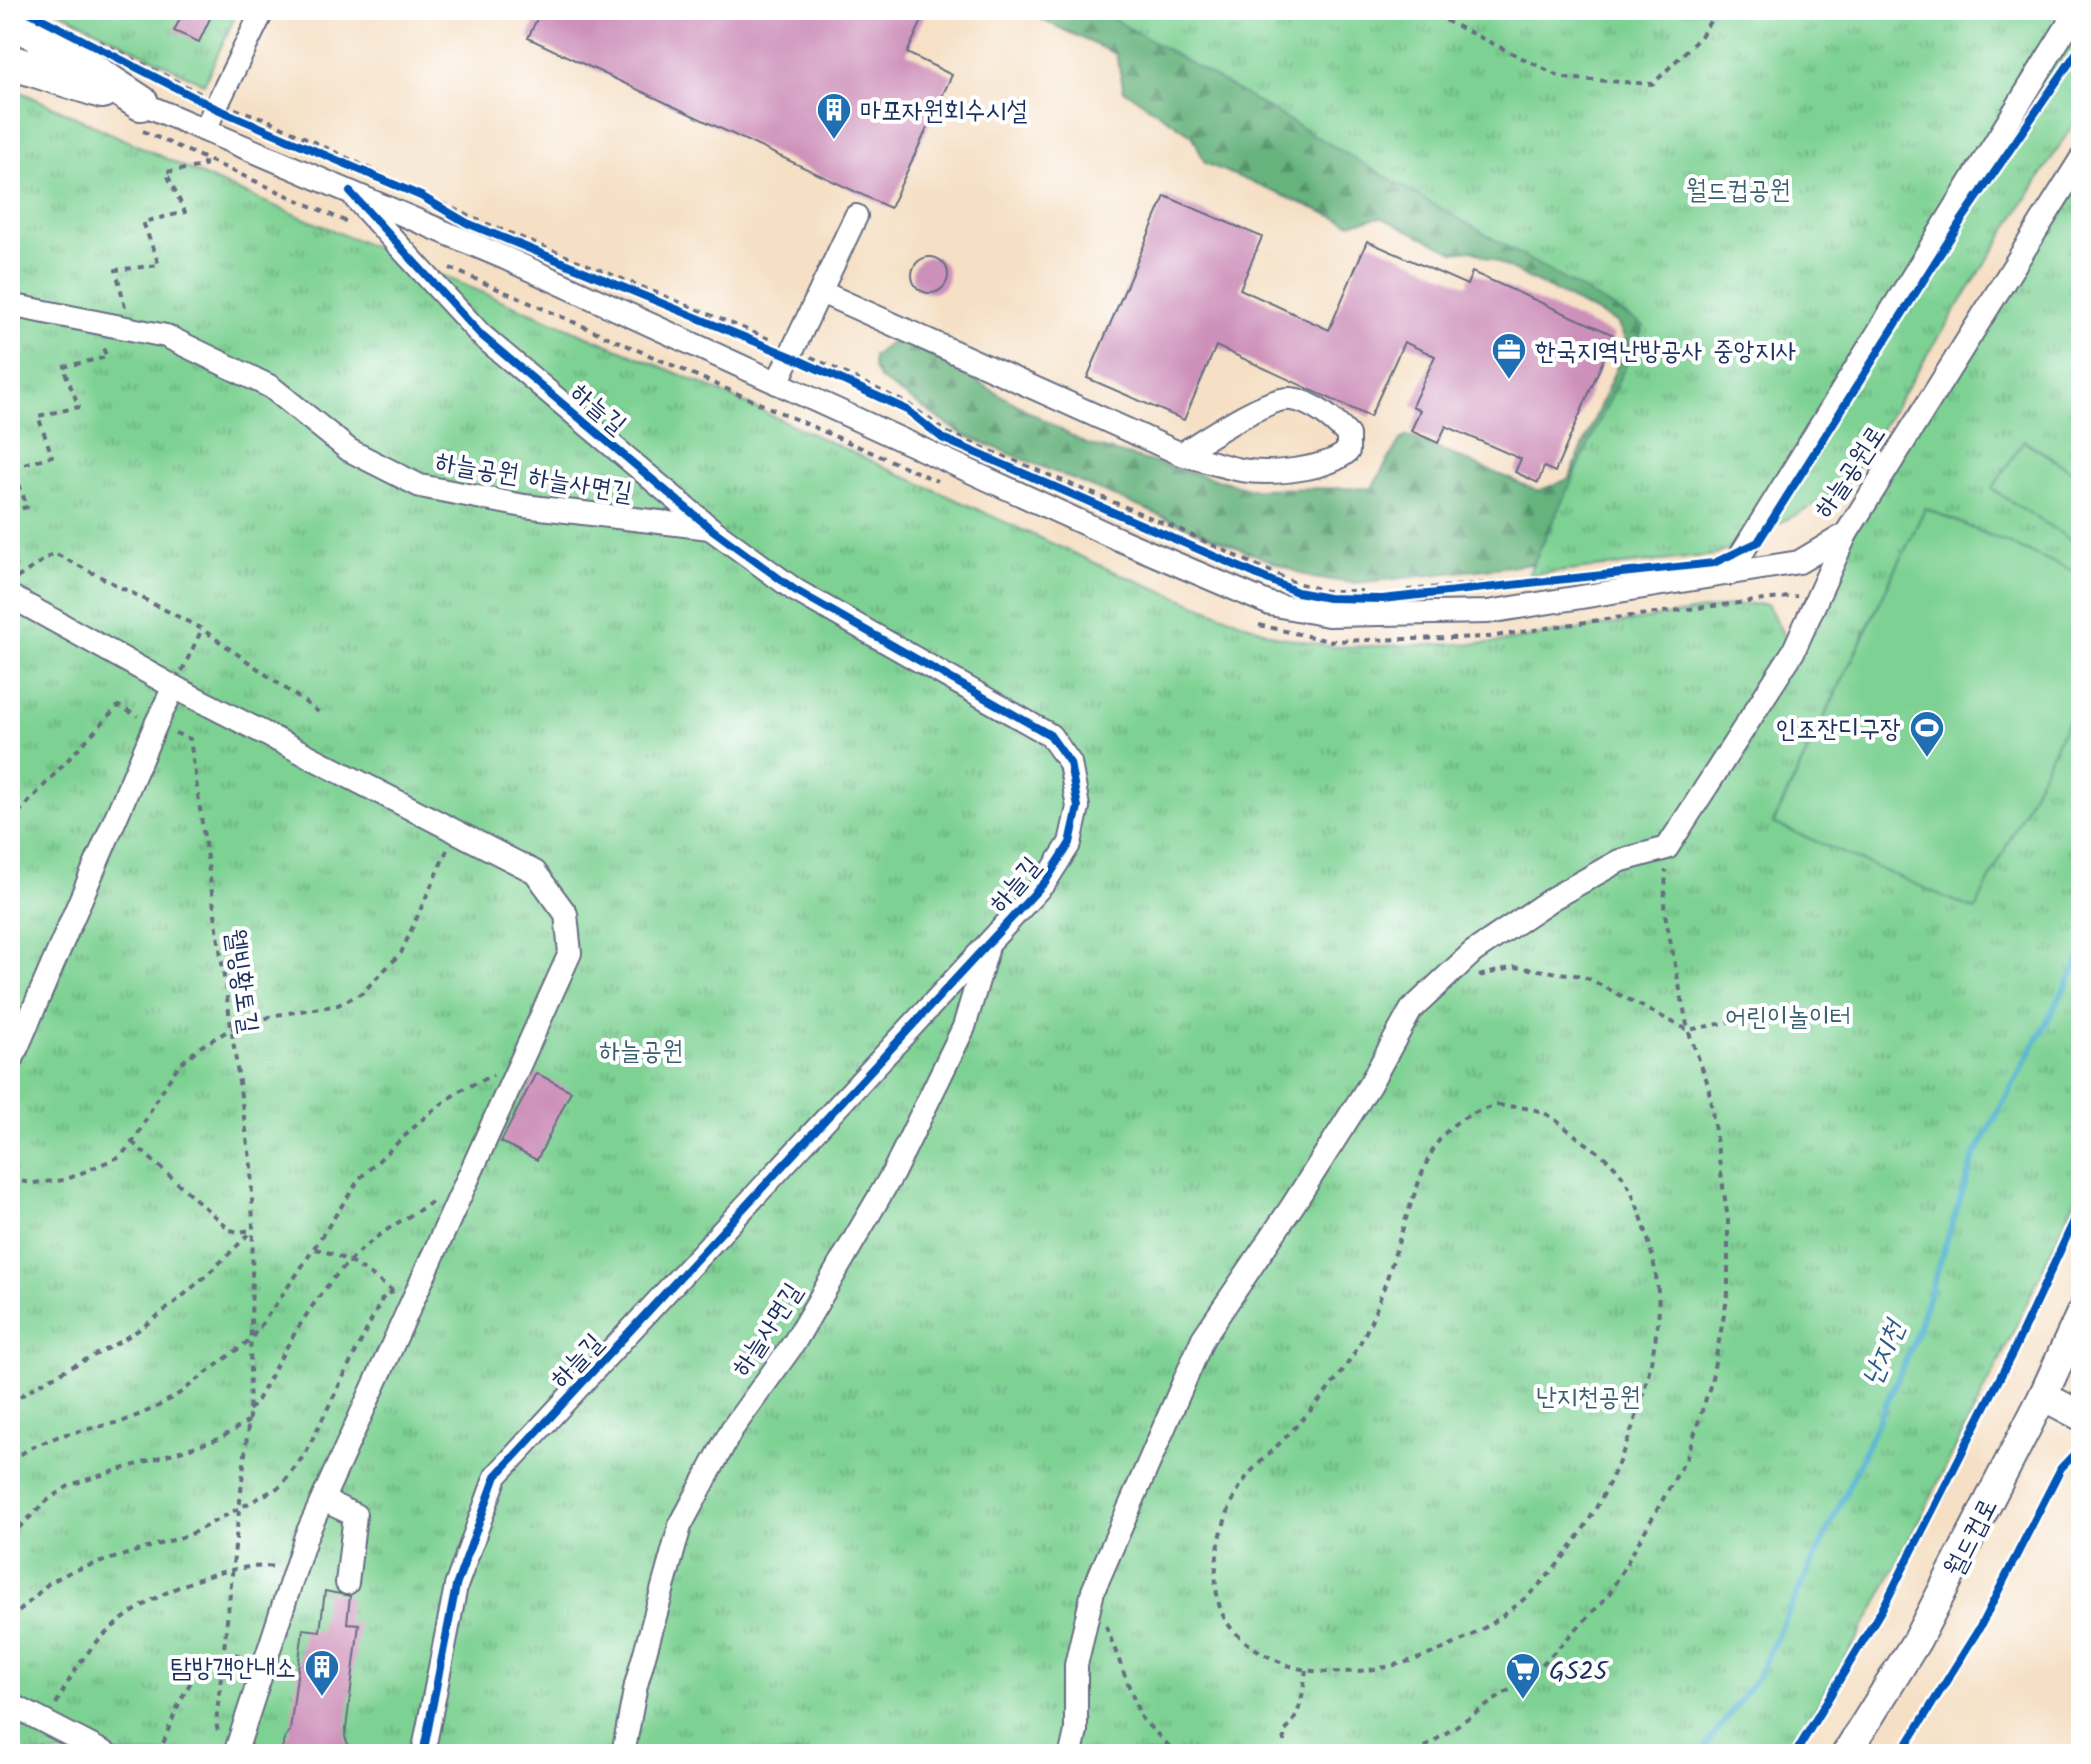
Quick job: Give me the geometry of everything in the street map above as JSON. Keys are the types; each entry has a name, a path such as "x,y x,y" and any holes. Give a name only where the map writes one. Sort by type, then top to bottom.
{"highway":[{"path":"10,17 140,116"},
{"path":"10,62 140,116"}],"main road":[{"name":"월드컵로","path":"1846,1754 1917,1640 2043,1396 2081,1313"},
{"path":"2043,1396 2081,1416"}],"street":[{"path":"205,129 263,10"},
{"path":"1729,574 2077,10"},
{"name":"하늘공원로","path":"140,116 205,129 505,258 1118,539 1270,604 1328,615 1488,612 1799,562 1846,534 2077,151"},
{"name":"하늘길","path":"350,192 481,335 710,528 795,590 1050,735 1070,763 1078,807 1070,843 1045,882 496,1476 456,1586 423,1754"},
{"path":"777,383 856,216"},
{"path":"821,292 1181,454 1243,471 1296,469 1337,461 1348,451 1348,435 1337,423 1310,406 1292,399 1273,400 1181,454"},
{"name":"하늘공원 하늘사면길","path":"10,305 166,336 271,387 349,450 420,486 524,506 710,528"},
{"path":"1071,1754 1076,1731 1076,1665 1093,1591 1203,1338 1319,1165 1370,1084 1411,1010 1473,952 1553,898 1619,861 1667,848 1793,652 1846,534"},
{"path":"12,590 174,687 535,872 566,914 570,953 460,1195 404,1292 306,1536 236,1752"},
{"path":"10,1064 174,687"},
{"name":"하늘사면길","path":"623,1754 636,1685 680,1526 732,1429 794,1343 893,1173 964,1027 988,946"},
{"path":"323,1500 355,1515 347,1583"},
{"path":"10,1704 107,1754"}],"path":[{"path":"1424,10 1563,78 1653,84 1701,36 1717,10"},
{"path":"96,39 216,106"},
{"path":"85,42 216,106 421,196 467,223 792,353 908,404 948,433 1180,530 1293,582 1326,591 1367,595"},
{"path":"140,116 204,158"},
{"path":"2077,151 2081,130"},
{"path":"792,353 907,410 942,438 1098,507"},
{"path":"10,552 19,575"},
{"path":"12,590 19,575 54,553 202,629 320,713"},
{"path":"1212,556 1297,592 1328,598 1367,595"},
{"path":"1407,590 1580,576"},
{"path":"1398,598 1580,576"},
{"path":"174,687 202,629"},
{"path":"10,822 118,706 156,724"},
{"path":"10,1180 33,1183 65,1180 121,1156 178,1066 200,1047 231,1029 276,1015 338,1005 362,993 401,953 455,831"},
{"path":"1415,1754 1533,1674 1608,1596 1687,1457 1711,1383 1728,1294 1728,1220 1708,1084 1688,1030 1664,909 1667,848"},
{"path":"1438,985 1514,967 1583,976 1688,1030 1729,1022"},
{"path":"10,1460 62,1435 124,1421 180,1393 251,1339 360,1178 426,1116 479,1080 503,1074 512,1079"},
{"path":"1498,1105 1543,1113 1588,1144 1622,1174 1640,1213 1653,1262 1659,1317 1645,1383 1620,1464 1590,1519 1555,1567 1535,1589 1479,1632 1420,1659 1399,1664 1342,1671 1306,1670 1265,1656 1229,1626 1221,1611 1217,1557 1228,1508 1245,1479 1342,1375 1372,1322 1393,1254 1434,1147 1451,1127 1468,1115 1498,1105"},
{"path":"132,1142 230,1230 253,1229"},
{"path":"249,1410 309,1307 333,1277 376,1237 441,1196 460,1195"},
{"path":"10,1404 29,1389 144,1326 235,1249 253,1229"},
{"path":"314,1249 331,1252 350,1261 404,1292"},
{"path":"10,1620 49,1583 72,1571 189,1535 281,1486 305,1454 382,1299 404,1292"},
{"path":"10,1536 48,1500 70,1485 219,1439 249,1421"},
{"path":"46,1723 81,1660 107,1631 144,1605 210,1574 233,1568 268,1566 295,1569"},
{"path":"1093,1591 1141,1718 1177,1754"},
{"path":"159,1754 190,1683 213,1660 223,1655 239,1654 265,1660"},
{"path":"1284,1754 1284,1732 1301,1702 1306,1670"}],"green space":[{"path":"57,10 238,10 204,84"},
{"name":"월드컵공원","path":"1021,10 2081,10 1596,557 1355,583 1312,578 962,434 880,379 873,367 873,356 889,344 906,341 1086,444 1252,489 1372,488 1400,440 1408,436 1538,491 1569,479 1627,343 1617,323 1473,250 1454,252 1381,217 1349,223 1205,163 1193,136 1124,90 1116,54"},
{"name":"월드컵공원","path":"1098,10 2081,10 2081,112 1841,492 1716,555 1528,575 1644,326"},
{"name":"하늘공원","path":"10,87 217,182 698,382 1108,569 1276,636 1334,647 1494,643 1735,605 1767,604 1792,651 1846,534 2081,159 2081,477 2024,440 1992,489 2074,542 2081,533 2081,574 1925,508 1773,823 1975,910 2081,694 2081,1187 1997,1366 1872,1613 1788,1754 10,1754"},
{"path":"2023,440 2081,477 2081,533 2075,543 1992,489"},
{"name":"인조잔디구장","path":"1925,508 2081,574 2081,694 1975,911 1773,824"}],"building":[{"path":"184,10 214,10 199,42 174,31"},
{"name":"마포자원회수시설","path":"541,10 927,10 907,53 952,75 890,208 528,38"},
{"path":"1165,196 1262,237 1240,289 1329,330 1367,241 1467,285 1472,272 1614,335 1555,472 1544,467 1538,483 1515,472 1521,459 1446,426 1438,443 1411,431 1420,410 1412,406 1435,356 1404,342 1370,417 1216,346 1184,420 1087,378"},
{"path":"930,257 943,262 948,275 943,288 930,293 917,288 912,275 917,262"},
{"path":"536,1073 571,1091 537,1160 501,1142"},
{"name":"탐방객안내소","path":"325,1591 350,1596 347,1623 359,1624 345,1737 352,1754 281,1754 290,1731 303,1629 320,1631"}],"waterway":[{"name":"난지천","path":"1700,1754 1758,1676 1913,1344 1974,1157 2081,958"}],"cycle path":[{"path":"25,10 215,108 421,196 467,223 790,356 907,410 942,438 1297,592 1328,598 1382,599 1714,563 1758,542 1961,221 2081,46"},
{"path":"350,192 481,335 710,528 795,590 1050,735 1070,763 1078,807 1070,843 1045,882 496,1476 456,1586 423,1754"},
{"path":"1795,1754 1885,1604 2013,1352 2081,1206"},
{"path":"1901,1754 1980,1627 2061,1468 2081,1447"}],"place":[{"name":"마포자원회수시설","path":"834,141"},
{"name":"한국지역난방공사 중앙지사","path":"1509,381"},
{"name":"인조잔디구장","path":"1927,759"},
{"name":"탐방객안내소","path":"322,1698"},
{"name":"GS25","path":"1523,1701"}],"park label":[{"name":"어린이놀이터","path":"1788,1016"},
{"name":"난지천공원","path":"1588,1396"}]}
